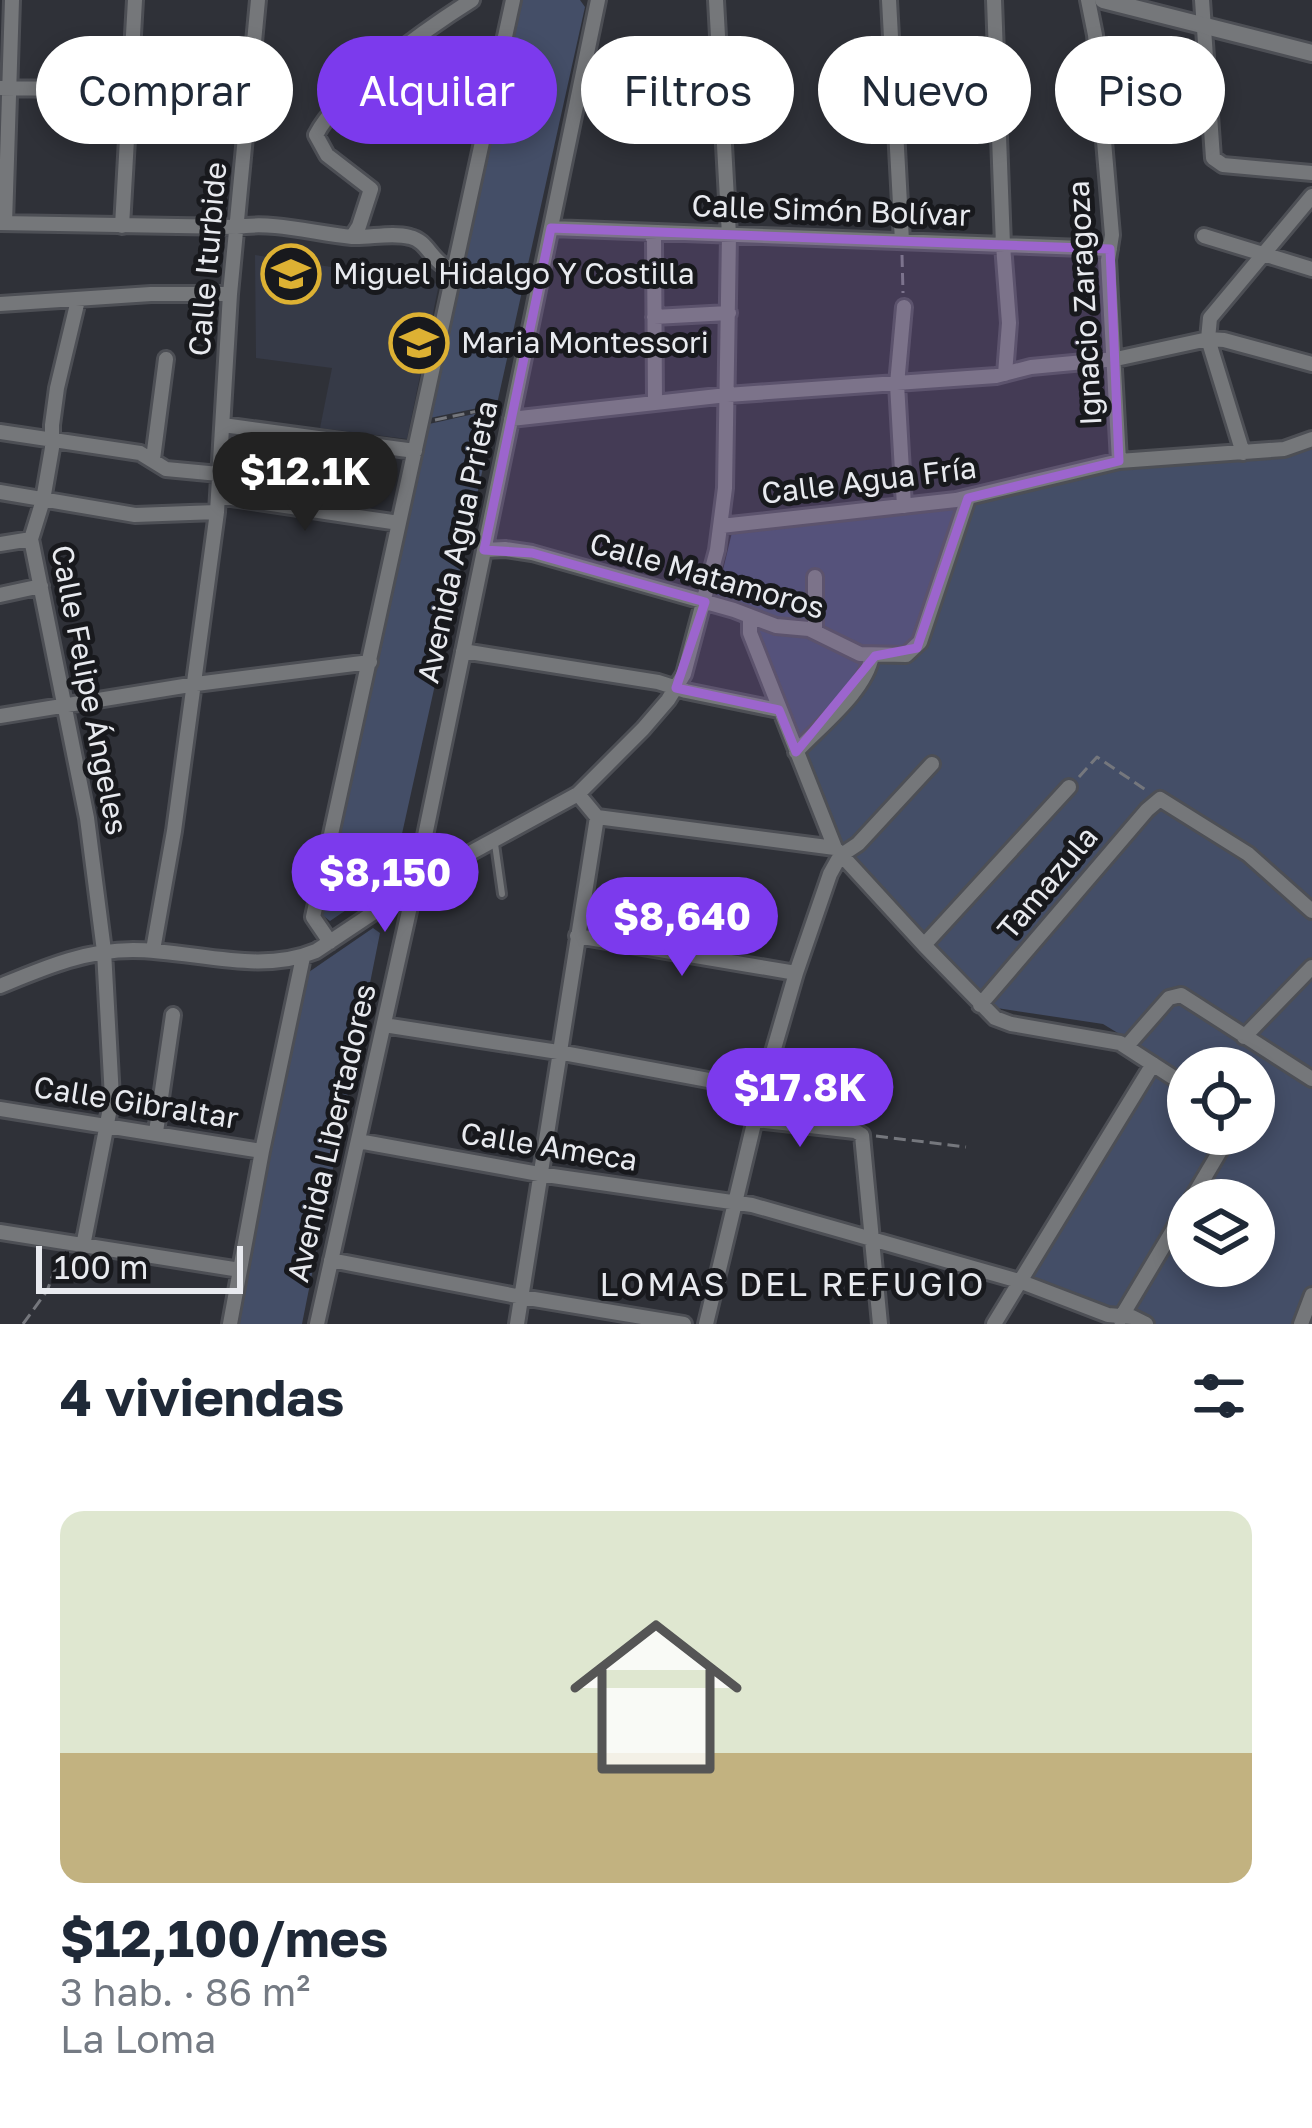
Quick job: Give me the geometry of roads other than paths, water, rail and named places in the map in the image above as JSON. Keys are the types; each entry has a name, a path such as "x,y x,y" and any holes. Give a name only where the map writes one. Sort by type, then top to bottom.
{"street":[{"path":"12,0 3,223 275,226 352,237 411,237 441,266 455,271"},
{"path":"133,36 135,0"},
{"name":"Calle Iturbide","path":"255,36 258,0"},
{"path":"352,237 371,189 327,155 316,135 330,112 363,81 472,0"},
{"path":"330,942 313,917 513,0"},
{"name":"Avenida Agua Prieta","path":"416,884 598,0"},
{"path":"716,0 729,235 721,526"},
{"path":"889,0 902,241"},
{"path":"994,0 1009,323 1005,374"},
{"name":"Ignacio Zaragoza","path":"1088,0 1112,235 1119,461"},
{"path":"1103,0 1312,53"},
{"path":"1202,0 1216,162 1312,173"},
{"path":"5,88 36,89"},
{"path":"122,226 127,144"},
{"name":"Calle Iturbide","path":"153,950 196,684 218,504 230,294 245,144"},
{"path":"1243,454 1208,338 1210,318 1312,196"},
{"name":"Calle Simón Bolívar","path":"551,228 1110,249"},
{"path":"650,232 654,240 655,401"},
{"path":"1204,236 1312,269"},
{"path":"0,304 230,294"},
{"name":"Calle Felipe Ángeles","path":"78,300 57,388 43,500 32,539 87,818 104,951 112,1077 108,1125 83,1246"},
{"path":"904,307 898,384 904,506"},
{"path":"654,317 729,313"},
{"path":"513,411 1005,374 1115,359 1208,338 1312,364"},
{"path":"154,459 166,359"},
{"path":"223,425 416,451"},
{"path":"0,432 140,453 166,469 219,475"},
{"name":"Calle Agua Fría","path":"0,986 58,962 104,951 153,950 274,962 303,957 416,884 578,794 644,729 676,688 705,602 721,526 968,498 1119,461 1243,454 1291,448 1312,439"},
{"path":"0,491 136,514 218,504 399,523"},
{"name":"Calle Matamoros","path":"484,550 532,553 776,626 815,631 853,652 900,656 912,652 920,642 968,498"},
{"path":"0,544 32,539"},
{"path":"815,578 815,631"},
{"path":"0,595 41,586"},
{"path":"750,617 750,632 837,852 980,1005 1002,1022 1127,1046 1167,1073"},
{"path":"464,651 658,682 779,710"},
{"path":"796,752 861,684 872,656"},
{"path":"0,716 370,662"},
{"path":"578,794 597,817 837,852 858,844 932,764"},
{"path":"924,945 1069,787"},
{"name":"Tamazula","path":"980,1005 1160,799 1248,854 1312,911"},
{"path":"517,1324 597,817"},
{"path":"706,1324 762,1090 837,852"},
{"name":"Avenida Libertadores","path":"317,1324 416,884"},
{"path":"578,936 796,973"},
{"path":"230,1324 303,957"},
{"path":"1244,1037 1312,967"},
{"path":"1127,1046 1168,998 1177,995 1310,1076"},
{"path":"156,1132 173,1016"},
{"path":"384,1025 762,1090"},
{"path":"994,1324 1153,1064"},
{"name":"Calle Gibraltar","path":"0,1109 262,1151"},
{"path":"755,1120 862,1135 880,1324"},
{"name":"Calle Ameca","path":"358,1141 539,1174 735,1202 1019,1281 1119,1320 1146,1324"},
{"path":"0,1232 240,1270"},
{"path":"1119,1320 1167,1240"},
{"path":"331,1260 683,1324"},
{"path":"1301,1324 1312,1295"}],"lane":[{"path":"494,840 502,895"}],"place":[{"name":"Miguel Hidalgo Y Costilla","path":"291,274"},
{"name":"Maria Montessori","path":"419,343"}],"district":[{"name":"LOMAS DEL REFUGIO","path":"793,1284"}]}
